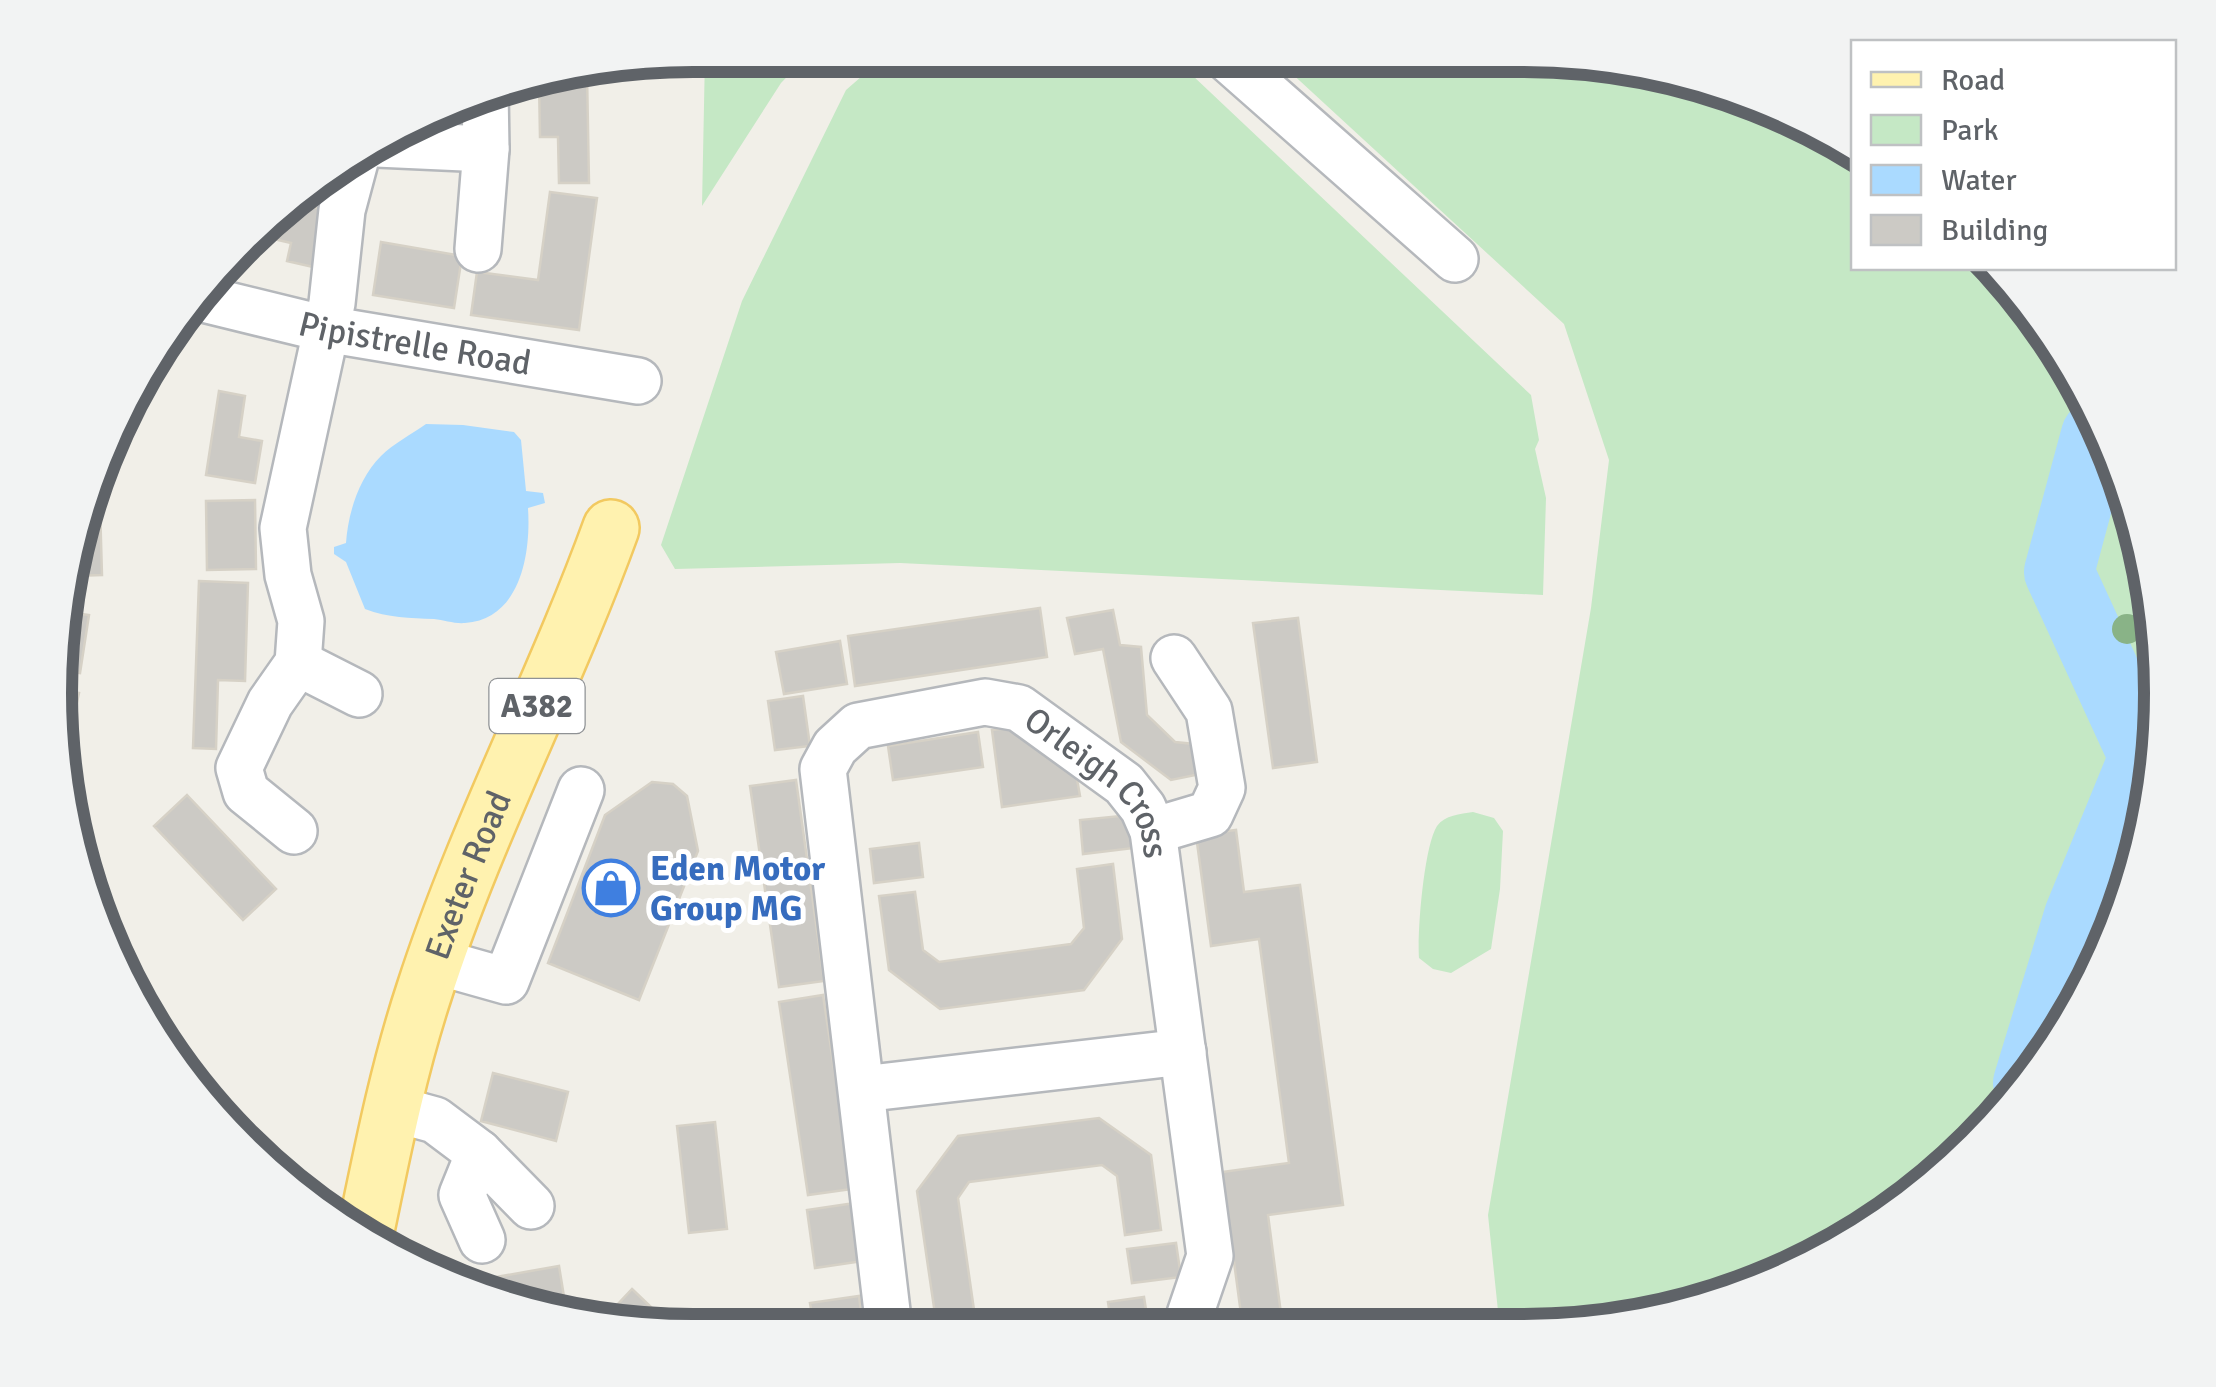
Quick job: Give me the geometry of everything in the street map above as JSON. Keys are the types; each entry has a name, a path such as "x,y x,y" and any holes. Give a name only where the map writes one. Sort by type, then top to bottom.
{"main road":[{"name":"Exeter Road","path":"368,1222 391,1108 463,884 611,528"}],"street":[{"path":"1243,72 1454,260"},
{"path":"478,249 486,108"},
{"path":"403,145 486,150"},
{"path":"294,831 246,792 240,768 270,704 298,663 301,620 288,575 283,528 326,328 342,210 351,175"},
{"name":"Pipistrelle Road","path":"213,301 326,328 638,380"},
{"path":"1152,831 1210,814 1222,788 1220,702 1174,658"},
{"path":"298,663 359,694"},
{"name":"Orleigh Cross","path":"887,1314 823,769 835,747 858,726 985,702 1019,708 1124,784 1143,808 1152,831 1210,1256 1190,1314"},
{"path":"436,961 506,981 581,790"},
{"path":"862,1089 1182,1052"},
{"path":"391,1108 435,1120 479,1153 531,1206"},
{"path":"479,1153 462,1195 482,1240"}],"green space":[{"path":"705,72 792,72 781,83 702,206"},
{"path":"867,72 1189,72 1531,395 1539,440 1535,449 1546,498 1543,595 900,563 675,569 661,545 742,301 846,90"},
{"path":"1290,72 1522,72 1644,84 1722,105 1760,120 1851,167 1851,270 1976,270 2039,348 2079,419 2111,494 2132,572 2142,653 2142,734 2132,815 2111,893 2096,931 2039,1039 1962,1133 1868,1210 1797,1250 1722,1282 1644,1303 1604,1309 1498,1314 1488,1215 1591,608 1609,460 1564,324"},
{"path":"1473,812 1494,818 1503,831 1500,889 1491,949 1451,973 1433,969 1419,958 1425,870 1432,836 1440,822"}],"water":[{"path":"426,424 514,432 521,440 526,491 543,493 545,503 528,508 527,544 519,581 499,610 484,619 457,623 391,616 365,609 346,562 334,554 334,547 346,543 356,496 373,465 391,447"}],"building":[{"path":"587,82 589,183 559,183 558,137 540,137 539,92"},
{"path":"550,192 597,198 579,330 471,315 477,272 538,280"},
{"path":"309,206 326,210 313,267 287,261 291,243 271,238"},
{"path":"381,242 462,256 454,308 373,295"},
{"path":"219,391 245,396 239,437 262,441 255,483 206,475"},
{"path":"255,500 256,569 207,570 206,501"},
{"path":"100,511 102,575 83,576"},
{"path":"199,581 248,583 245,681 218,680 216,749 193,748"},
{"path":"1040,608 1047,657 855,686 848,636"},
{"path":"1113,610 1120,645 1141,647 1147,715 1175,742 1194,744 1200,774 1171,780 1121,742 1103,649 1075,654 1067,618"},
{"path":"78,613 89,615 80,673 73,672"},
{"path":"1298,618 1317,762 1273,768 1253,623"},
{"path":"840,641 847,684 784,694 776,652"},
{"path":"72,692 79,693 73,719"},
{"path":"803,696 810,746 775,750 768,701"},
{"path":"1022,726 1074,762 1080,796 1002,807 992,730"},
{"path":"978,732 983,767 893,780 888,746"},
{"path":"796,780 824,981 779,987 750,786"},
{"path":"652,782 673,784 687,796 698,851 639,1000 548,963 605,815"},
{"path":"187,795 276,889 243,920 154,826"},
{"path":"1130,815 1134,848 1083,854 1080,820"},
{"path":"1236,830 1244,892 1300,885 1343,1205 1268,1215 1281,1314 1241,1314 1222,1172 1289,1163 1259,939 1211,946 1196,835"},
{"path":"919,843 923,877 874,883 870,849"},
{"path":"1113,864 1122,939 1084,990 940,1009 889,970 879,896 915,892 923,950 939,962 1071,944 1084,928 1077,869"},
{"path":"823,995 852,1189 808,1195 779,1002"},
{"path":"493,1073 568,1092 556,1141 481,1121"},
{"path":"1099,1118 1151,1155 1161,1230 1125,1235 1117,1176 1102,1165 969,1182 958,1198 975,1314 935,1314 917,1191 958,1136"},
{"path":"715,1122 727,1229 689,1233 677,1126"},
{"path":"855,1203 863,1261 815,1268 807,1210"},
{"path":"1176,1243 1181,1277 1132,1283 1127,1249"},
{"path":"559,1266 565,1301 494,1282 486,1279"},
{"path":"632,1289 657,1313 653,1313 613,1309"},
{"path":"859,1296 861,1314 812,1314 810,1303"},
{"path":"1144,1297 1147,1314 1110,1314 1108,1302"}],"waterway":[{"path":"2092,448 2059,572 2140,749"},
{"path":"2044,1031 2079,916 2138,771"}],"place":[{"name":"Eden Motor Group MG","path":"611,888"}]}
